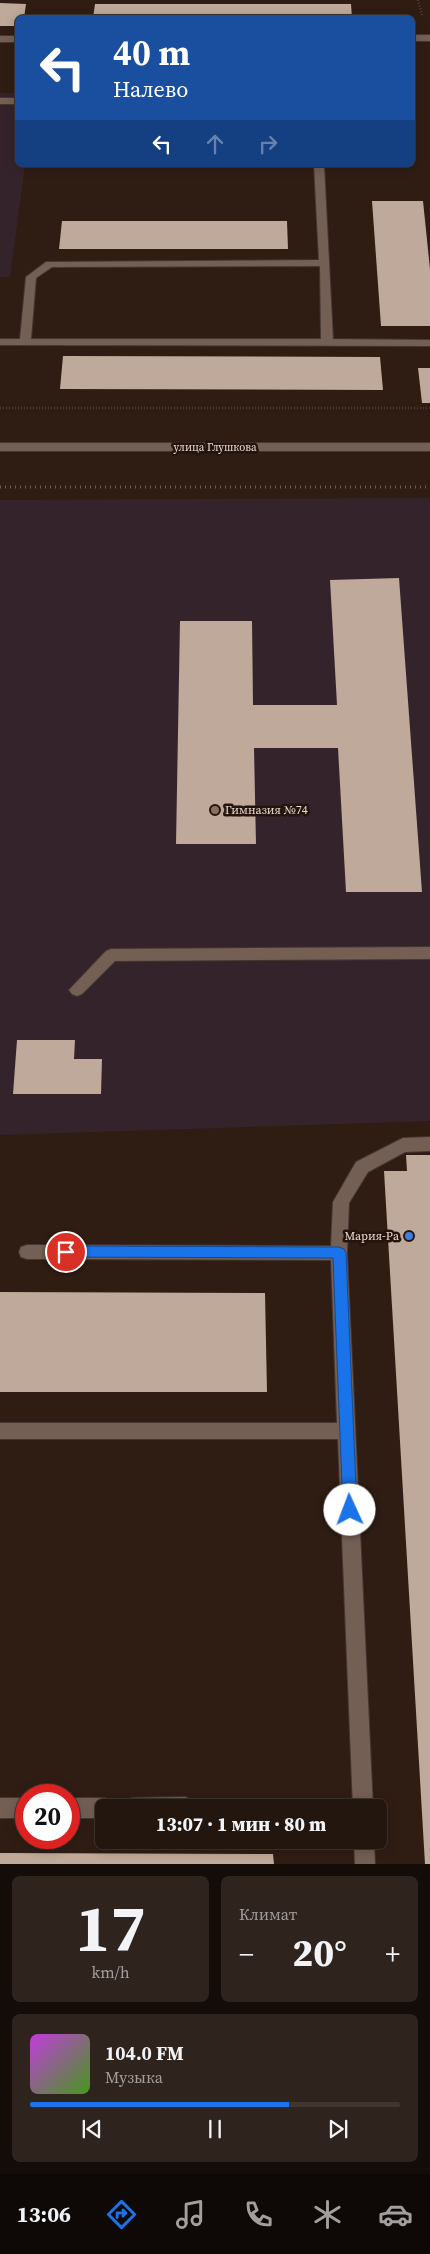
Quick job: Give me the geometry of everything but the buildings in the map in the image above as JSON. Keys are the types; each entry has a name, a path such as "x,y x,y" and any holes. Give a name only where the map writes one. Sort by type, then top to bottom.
{"street":[{"path":"415,38 430,38"},
{"path":"0,39 15,39"},
{"path":"0,101 15,101"},
{"path":"318,167 325,262 327,342"},
{"path":"25,342 31,277 50,264 325,262"},
{"path":"0,342 430,343"},
{"name":"улица Глушкова","path":"0,447 430,446"},
{"path":"77,990 111,955 430,953"},
{"path":"363,1799 339,1253 341,1202 362,1167 403,1144 430,1144"},
{"path":"27,1252 339,1253"},
{"path":"0,1431 347,1431"},
{"path":"0,1808 15,1808"},
{"path":"80,1808 95,1808"},
{"path":"364,1849 365,1864"}],"path":[{"path":"0,408 430,408"},
{"path":"0,487 430,487"}],"shaded area":[{"path":"0,93 15,93 15,167 25,167 10,277 0,277"},
{"name":"Гимназия №74","path":"430,498 430,1121 0,1135 0,500"}],"place":[{"name":"Гимназия №74","path":"215,810"},
{"name":"Мария-Ра","path":"409,1236"}],"route":[{"path":"66,1252 339,1253 350,1510"}]}
